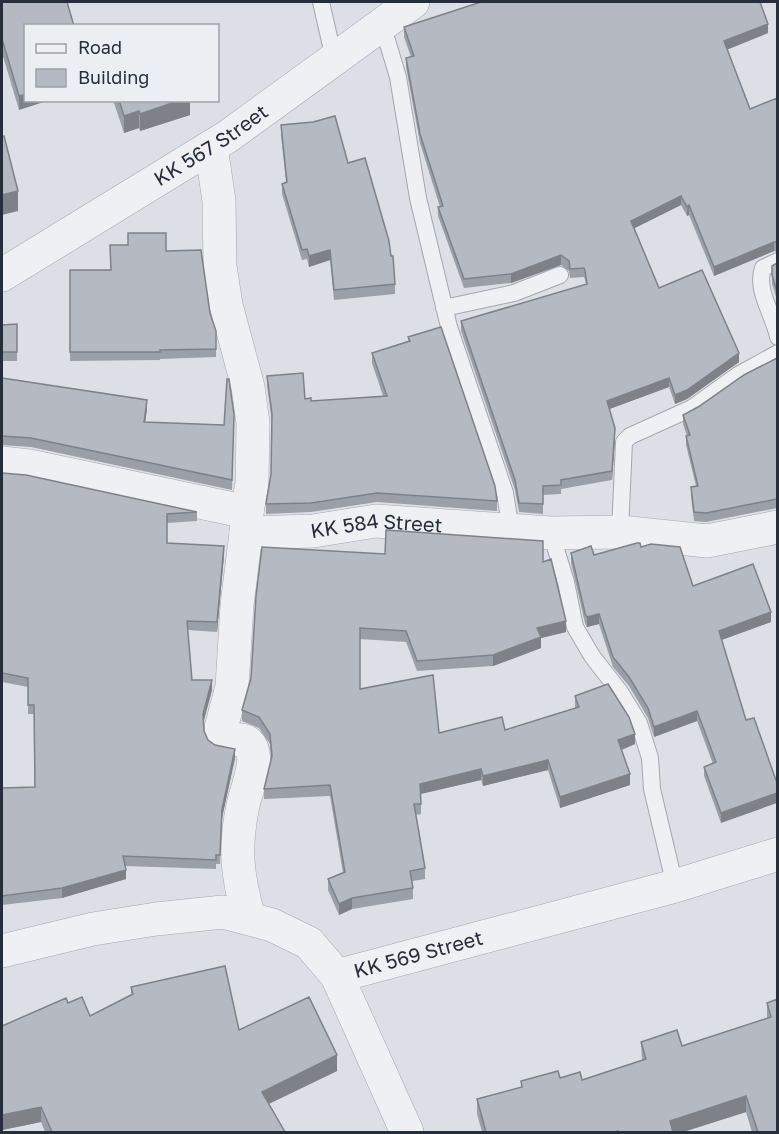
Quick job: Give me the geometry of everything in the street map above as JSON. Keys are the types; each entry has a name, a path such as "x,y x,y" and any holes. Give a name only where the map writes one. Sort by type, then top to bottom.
{"street":[{"name":"KK 567 Street","path":"2,275 211,147 412,2"},
{"path":"211,147 219,201 220,266 226,305 248,387 253,423 252,483 237,605 232,687 221,729 222,737 228,740 242,740 252,749 252,776 244,803 237,851 239,882 249,918"},
{"name":"KK 584 Street","path":"2,464 28,466 247,522 313,531 376,521 550,533 620,532 707,541 777,527"},
{"name":"KK 569 Street","path":"2,951 93,929 156,919 224,912 272,924 309,943 337,976 675,886 777,854"},
{"path":"337,976 407,1132"}],"lane":[{"path":"321,2 334,60"},
{"path":"382,24 398,77 418,198 444,308 505,494 511,530"},
{"path":"777,261 764,268 760,278 776,325 777,337"},
{"path":"444,308 514,293 560,275"},
{"path":"620,532 624,442 630,436 692,408 738,375 777,353"},
{"path":"550,533 566,582 576,627 592,656 620,692 639,723 650,758 652,789 675,886"}],"building":[{"path":"2,2 67,2 73,24 24,24 24,95 19,96 2,39"},
{"path":"481,2 760,2 768,24 724,41 750,109 777,98 777,242 714,267 689,205 687,207 681,196 631,221 659,288 702,270 739,353 687,390 675,395 669,378 607,401 615,428 612,471 561,480 561,485 543,486 543,504 519,503 515,480 461,321 587,284 585,271 584,268 570,269 569,261 561,255 511,274 464,279 438,207 443,206 420,134 406,58 414,56 404,27"},
{"path":"120,102 175,102 140,114 139,111 124,116"},
{"path":"335,116 348,163 365,158 389,241 391,256 393,256 395,284 334,290 330,250 309,256 307,249 302,250 282,184 287,182 281,125 313,122"},
{"path":"2,136 4,136 18,191 2,195"},
{"path":"128,233 166,233 166,251 201,250 210,313 216,331 216,349 160,350 160,352 70,352 70,270 111,270 110,245 128,245"},
{"path":"777,263 777,291 772,266"},
{"path":"17,324 17,352 2,352 2,325"},
{"path":"441,327 495,486 497,501 377,493 311,503 266,504 271,474 272,414 267,376 303,373 305,399 311,398 311,401 387,396 372,353 410,341 408,337"},
{"path":"777,358 777,499 706,513 694,512 691,487 698,486 686,436 690,435 683,415 744,375"},
{"path":"2,378 147,400 144,422 224,425 227,379 229,379 234,415 232,480 31,438 2,436"},
{"path":"2,473 26,475 197,512 167,514 167,543 224,546 217,622 187,621 192,680 212,680 203,714 204,731 208,740 215,745 235,749 222,809 220,855 216,855 216,860 123,856 126,870 62,888 2,896 2,788 35,787 34,705 28,705 28,678 2,673"},
{"path":"386,530 543,541 543,562 551,559 566,621 537,628 541,637 493,655 417,661 406,631 360,628 360,689 433,675 439,733 502,717 505,730 579,707 575,696 608,684 629,717 635,734 618,740 630,774 560,797 548,760 483,776 481,769 420,784 421,804 414,804 425,868 410,871 413,888 352,898 339,904 328,879 345,872 330,785 264,789 272,756 270,734 259,717 242,710 251,678 256,596 262,547 385,554"},
{"path":"640,543 641,547 651,544 680,547 693,586 753,564 771,612 719,631 746,720 754,718 777,783 777,793 721,813 704,767 716,762 697,711 654,727 648,708 629,677 613,657 599,614 587,617 571,553 591,546 594,555"},
{"path":"225,966 239,1030 309,997 337,1055 262,1092 285,1132 52,1132 41,1107 2,1115 2,1026 66,998 68,1003 82,997 90,1016 133,994 131,987"},
{"path":"777,999 777,1132 758,1132 746,1096 670,1121 673,1132 486,1132 477,1099 522,1087 521,1081 558,1071 560,1078 580,1072 582,1080 646,1059 641,1042 677,1030 682,1046 771,1017 767,1003"}]}
